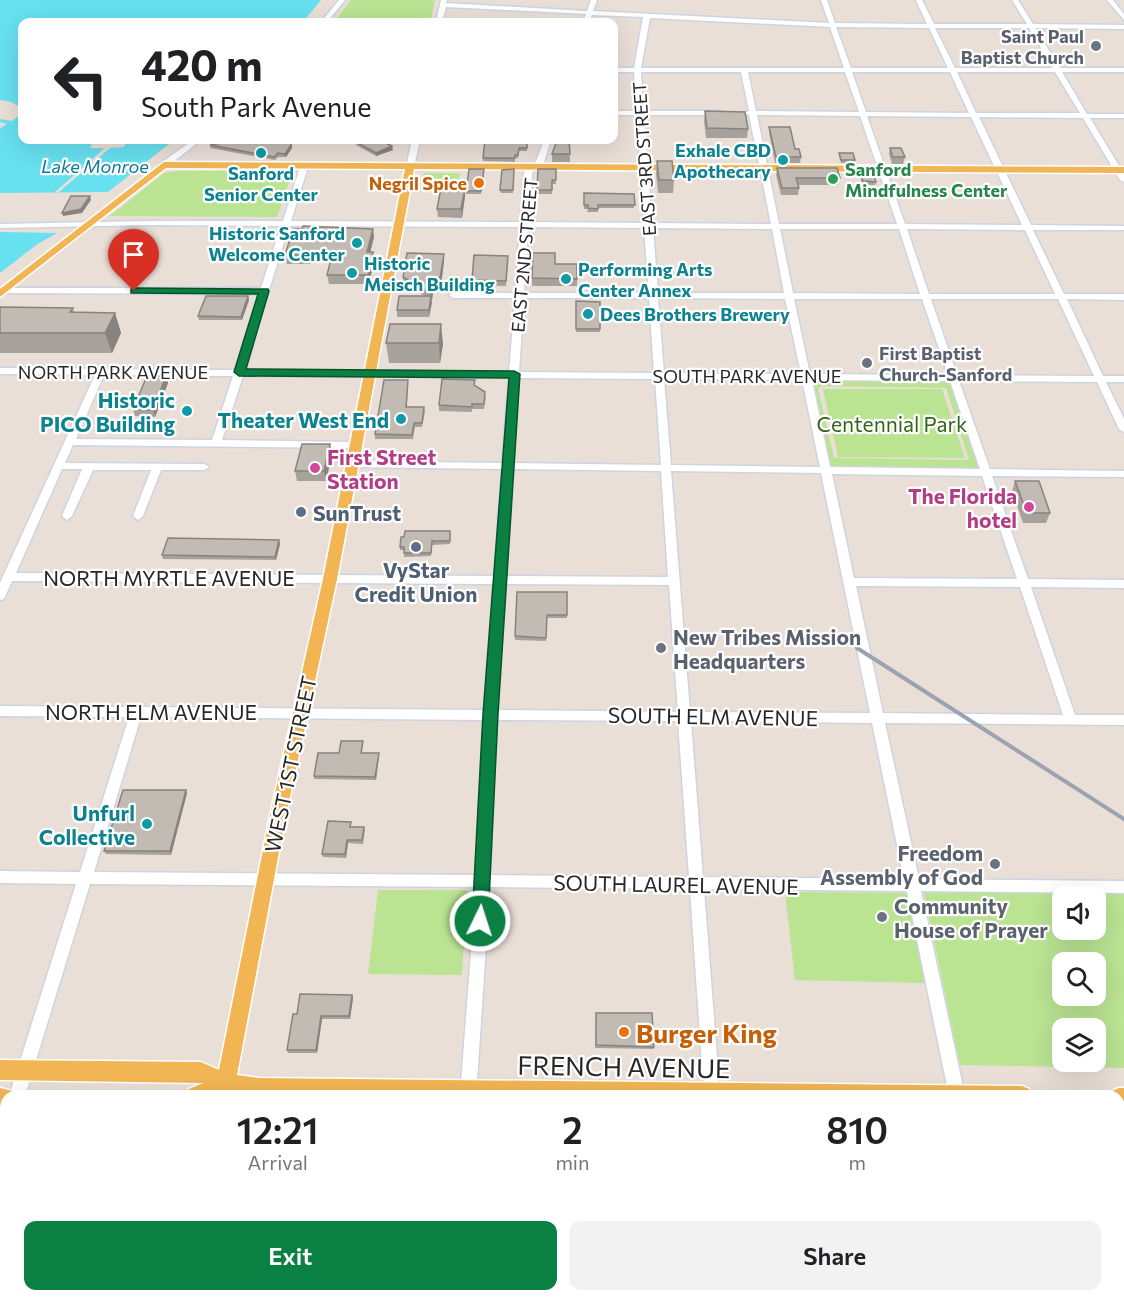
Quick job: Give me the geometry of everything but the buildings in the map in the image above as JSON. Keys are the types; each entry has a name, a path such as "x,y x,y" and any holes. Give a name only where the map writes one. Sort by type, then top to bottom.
{"main road":[{"path":"2,292 164,165 1121,170"},
{"name":"WEST 1ST STREET","path":"225,1090 265,879 330,579 410,167"},
{"name":"FRENCH AVENUE","path":"0,1070 201,1071 223,1090"},
{"name":"FRENCH AVENUE","path":"242,1090 259,1088 329,1090"}],"street":[{"path":"327,18 342,0"},
{"path":"588,18 594,0"},
{"path":"824,0 1071,720"},
{"path":"919,0 1124,429"},
{"path":"1015,0 1085,116 1121,170 1124,180"},
{"path":"1110,0 1124,18"},
{"path":"440,18 443,2 832,25 1124,27"},
{"name":"EAST 3RD STREET","path":"647,15 637,70 712,1090"},
{"path":"618,70 1124,70"},
{"path":"744,70 825,470 956,1090"},
{"path":"618,113 730,113"},
{"path":"742,113 1124,116"},
{"path":"164,165 192,144"},
{"path":"410,167 415,144"},
{"name":"EAST 2ND STREET","path":"468,1090 483,881 490,714 528,172 540,162 546,144"},
{"path":"216,444 304,167"},
{"path":"0,226 286,224 1124,228"},
{"path":"2,292 264,291"},
{"path":"453,295 1124,297"},
{"name":"NORTH PARK AVENUE","path":"0,371 369,374"},
{"path":"0,596 101,371"},
{"name":"SOUTH PARK AVENUE","path":"369,374 1124,379"},
{"path":"69,442 356,445"},
{"path":"351,464 1124,474"},
{"path":"58,466 204,467"},
{"path":"67,516 88,466"},
{"path":"138,516 157,467"},
{"name":"NORTH MYRTLE AVENUE","path":"9,576 675,581"},
{"path":"849,582 1124,584"},
{"path":"19,1090 137,710"},
{"name":"NORTH ELM AVENUE","path":"0,711 137,710 302,713"},
{"name":"SOUTH ELM AVENUE","path":"302,713 1124,720"},
{"name":"SOUTH LAUREL AVENUE","path":"0,877 1124,887"}],"green space":[{"path":"351,0 435,0 431,18 337,18"},
{"path":"293,171 277,217 110,216 164,173"},
{"path":"424,173 460,173 458,183 422,183"},
{"path":"813,379 949,380 978,468 831,466","holes":["821,386 946,388 969,460 834,458 818,389"]},
{"name":"Centennial Park","path":"823,389 942,389 965,458 838,457"},
{"path":"378,890 467,890 462,975 368,974"},
{"path":"785,892 907,893 925,983 795,980"},
{"path":"924,893 1052,893 1052,940 1106,940 1106,893 1124,893 1124,1068 1106,1068 1106,1018 1052,1018 1052,1067 960,1065"}],"water":[{"name":"Lake Monroe","path":"0,0 321,0 306,18 18,18 18,106 0,100"},
{"name":"Lake Monroe","path":"18,116 18,144 169,144 108,192 0,193 0,128 7,124 0,122 0,119 12,121"},
{"name":"Lake Monroe","path":"0,232 57,233 36,245 0,273"}],"pier":[{"path":"92,144 125,144 124,147 110,148 59,192 55,192 105,148 90,148"}],"railway":[{"path":"857,648 1124,819"}],"place":[{"name":"Saint Paul Baptist Church","path":"1096,46"},
{"name":"Sanford Senior Center","path":"261,153"},
{"name":"Exhale CBD Apothecary","path":"783,160"},
{"name":"Sanford Mindfulness Center","path":"833,179"},
{"name":"Negril Spice","path":"479,183"},
{"name":"Historic Sanford Welcome Center","path":"357,243"},
{"name":"Historic Meisch Building","path":"352,273"},
{"name":"Performing Arts Center Annex","path":"566,279"},
{"name":"Dees Brothers Brewery","path":"588,314"},
{"name":"First Baptist Church-Sanford","path":"867,363"},
{"name":"Historic PICO Building","path":"187,411"},
{"name":"Theater West End","path":"401,419"},
{"name":"First Street Station","path":"315,468"},
{"name":"The Florida hotel","path":"1029,507"},
{"name":"SunTrust","path":"301,512"},
{"name":"VyStar Credit Union","path":"416,547"},
{"name":"New Tribes Mission Headquarters","path":"661,648"},
{"name":"Unfurl Collective","path":"147,824"},
{"name":"Freedom Assembly of God","path":"995,864"},
{"name":"Community House of Prayer","path":"882,917"},
{"name":"Burger King","path":"624,1032"}],"route":[{"path":"134,291 264,291 239,372 514,374 490,714 480,921"}]}
